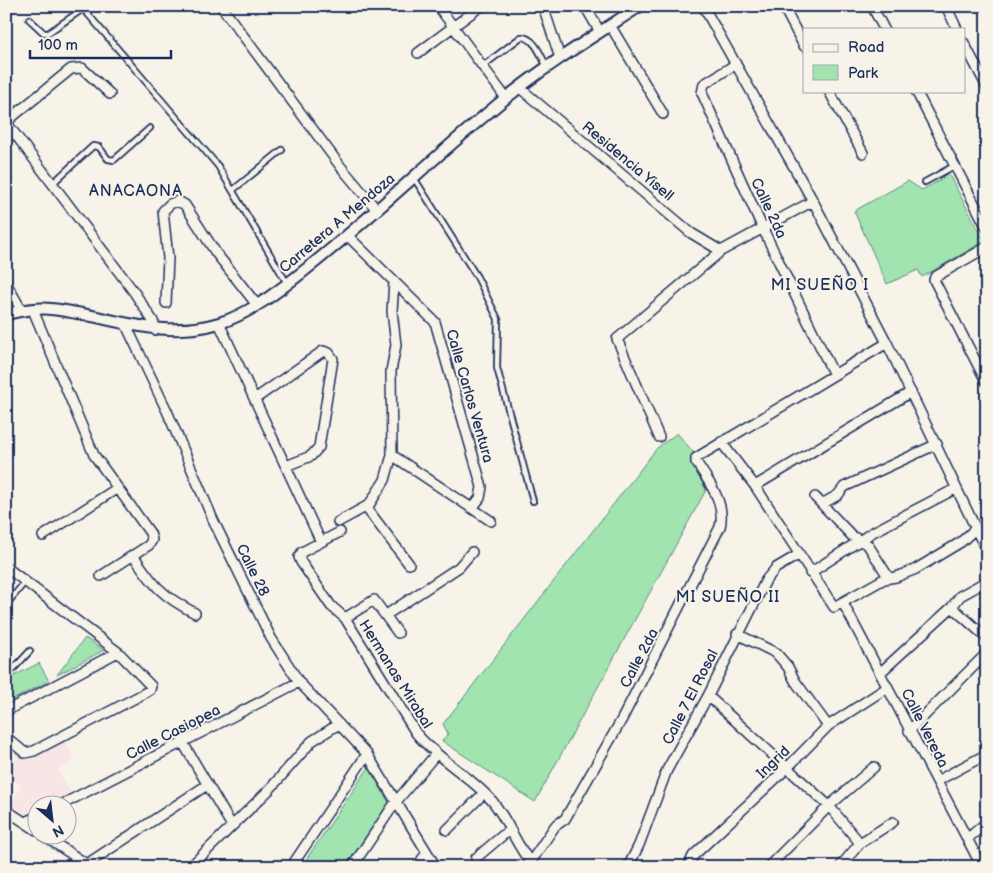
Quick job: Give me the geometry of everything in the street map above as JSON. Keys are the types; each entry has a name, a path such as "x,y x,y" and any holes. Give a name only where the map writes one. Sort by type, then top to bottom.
{"street":[{"path":"221,6 341,167 378,210"},
{"path":"438,6 506,98"},
{"path":"418,53 481,6"},
{"path":"543,6 560,58"},
{"path":"585,6 600,32"},
{"name":"Carretera A Mendoza","path":"6,314 50,309 155,330 183,329 220,323 256,305 287,284 348,236 506,98 547,67 610,25 625,10 640,6"},
{"path":"703,6 813,201 887,343 937,444 974,530 987,552"},
{"path":"783,6 803,44"},
{"path":"872,6 883,28"},
{"path":"946,6 957,28"},
{"path":"610,25 663,114"},
{"path":"966,47 987,87"},
{"name":"Calle 2da","path":"736,64 704,84 702,93 763,229 834,375"},
{"path":"110,94 82,68 76,67 71,69 6,122 53,182 146,309 155,330"},
{"name":"Residencia Yisell","path":"520,88 691,233 722,251"},
{"path":"830,92 863,153"},
{"path":"917,92 987,228"},
{"path":"166,303 168,258 163,211 170,204 178,201 185,205 216,253 256,305"},
{"path":"659,437 617,339 722,251 813,201"},
{"name":"Calle Carlos Ventura","path":"348,236 435,322 482,487 480,498 473,507"},
{"path":"987,247 935,277 934,280 987,383"},
{"path":"338,522 368,505 385,480 392,455 391,371 396,344 392,311 394,282"},
{"path":"6,283 22,311"},
{"path":"33,310 94,455 116,489 150,533 152,540 149,545 101,576"},
{"path":"220,323 321,542 340,532"},
{"name":"Calle 28","path":"126,325 167,411 214,522 271,638 299,682 367,754 395,803 436,867"},
{"path":"887,343 721,442 755,486 833,607 889,578 916,569 961,542 974,530"},
{"path":"255,399 323,351 329,353 333,359 319,447 311,456 286,466"},
{"path":"755,486 911,392"},
{"name":"Calle 2da","path":"532,865 555,826 565,819 622,719 720,527 719,501 696,462 699,455 721,442"},
{"path":"822,504 838,495 844,487 937,444"},
{"path":"392,455 473,507 491,521"},
{"path":"43,536 116,489"},
{"path":"810,572 873,532 955,489"},
{"path":"815,496 852,536 868,544 889,578"},
{"path":"368,505 368,510 409,564"},
{"name":"Hermanas Mirabal","path":"321,542 302,552 299,557 331,606 345,618 416,733 436,754 483,794 502,815 519,849 532,865"},
{"path":"386,615 459,567 472,552"},
{"path":"133,555 153,585 170,601 195,613"},
{"name":"Calle 7 El Rosal","path":"628,867 639,845 667,770 708,696 737,634 766,580 776,568 798,555"},
{"path":"6,567 118,652 151,686 143,694 34,751 25,753 6,738"},
{"path":"881,672 952,607 960,596 987,581"},
{"path":"345,618 374,600 398,632"},
{"name":"Calle Vereda","path":"843,603 982,867"},
{"path":"952,607 987,638"},
{"path":"737,634 776,653 788,667 795,681 828,726"},
{"path":"6,711 118,652"},
{"path":"909,731 987,653"},
{"name":"Calle Casiopea","path":"78,796 299,682"},
{"name":"Ingrid","path":"688,867 693,856 788,767 828,726 888,687"},
{"path":"708,696 829,806 860,844"},
{"path":"190,867 269,790 312,741 339,724"},
{"path":"183,743 232,826"},
{"path":"291,867 367,754"},
{"path":"352,867 395,803 436,754"},
{"path":"937,781 987,754"},
{"path":"768,867 829,806 874,767"},
{"path":"59,846 89,866 207,786"},
{"path":"447,830 483,794"},
{"path":"6,810 28,824"},
{"path":"840,867 860,844 893,822"},
{"path":"967,839 987,822"},
{"path":"476,858 509,830"},
{"path":"417,867 427,852"}],"lane":[{"path":"29,19 44,33 48,33 82,7 183,123 234,190 287,284"},
{"path":"483,66 521,37 527,37 532,39 547,67"},
{"path":"53,182 93,146 99,147 108,159 114,160 150,128"},
{"path":"234,190 282,150"},
{"path":"925,182 955,166"},
{"path":"414,178 477,276 498,319 498,368 533,501"},
{"path":"6,604 26,581"},
{"path":"6,677 30,651"}],"shaded area":[{"path":"65,740 75,760 58,769 70,793 64,796 28,796 27,816 11,804 21,787 6,769 19,756 28,760"}],"green space":[{"path":"949,175 985,241 922,277 918,270 887,284 854,211 908,181 922,190"},
{"path":"677,433 694,453 691,462 706,490 535,802 442,741 448,734 443,724 657,448"},
{"path":"85,638 104,650 57,675"},
{"path":"39,663 49,681 12,700 6,688 6,680"},
{"path":"369,767 389,803 345,867 301,867"}],"district":[{"name":"ANACAONA","path":"136,190"},
{"name":"MI SUEÑO I","path":"820,284"},
{"name":"MI SUEÑO II","path":"728,596"}]}
